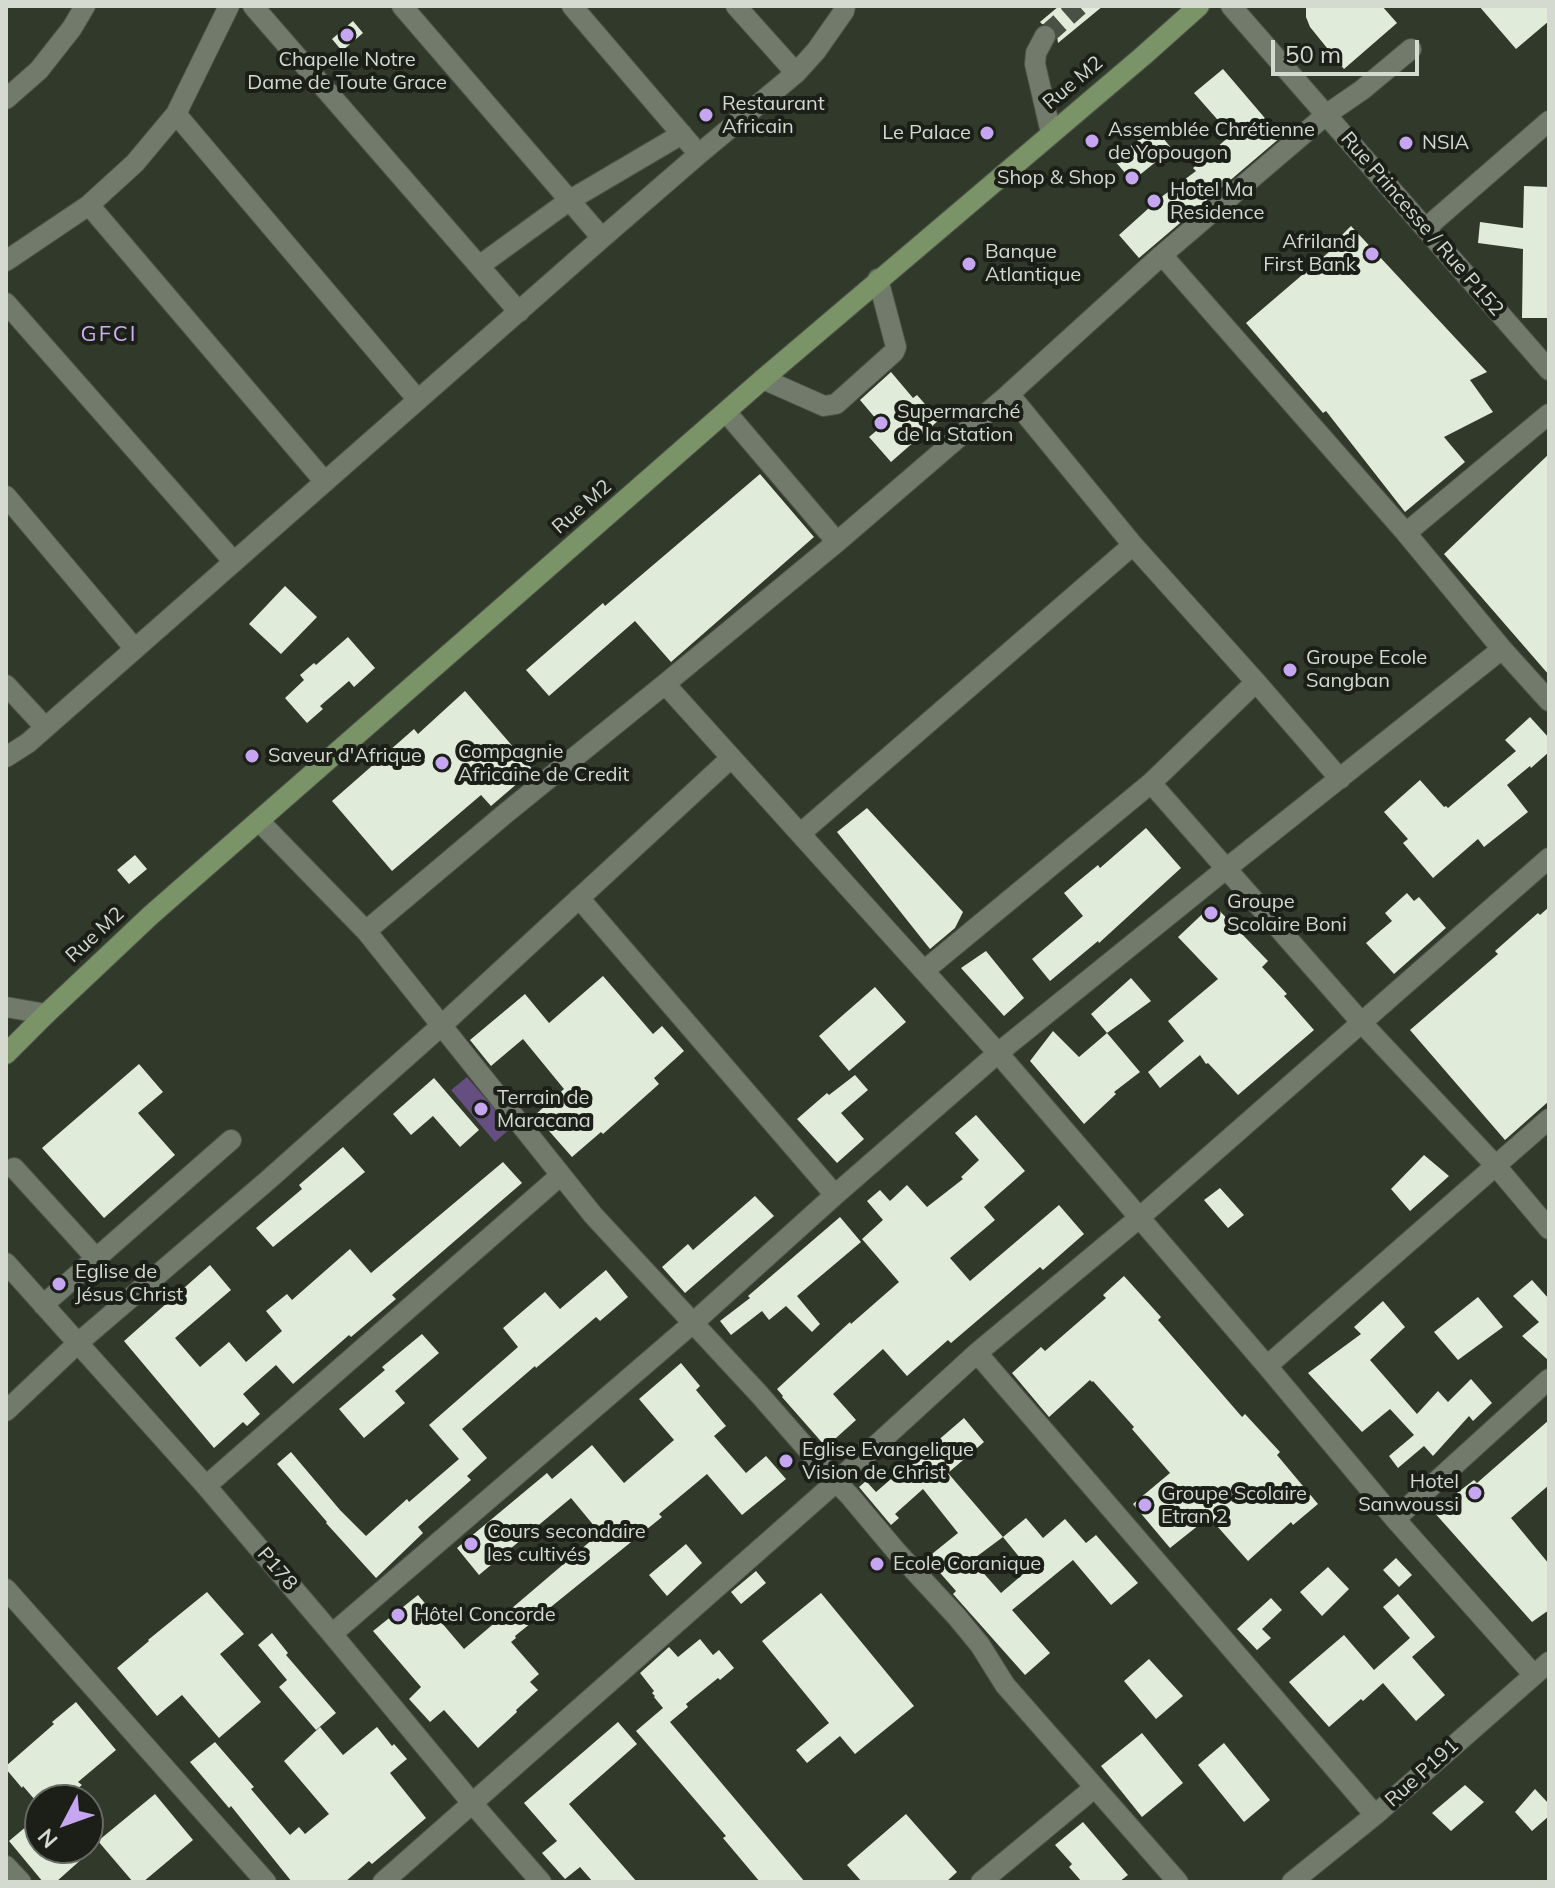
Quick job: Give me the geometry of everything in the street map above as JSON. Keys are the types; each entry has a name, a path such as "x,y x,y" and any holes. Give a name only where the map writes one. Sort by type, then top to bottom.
{"main road":[{"name":"Rue M2","path":"6,1054 151,915 878,279 1199,6"}],"street":[{"path":"6,99 39,70 85,6"},
{"path":"6,261 89,205 135,163 176,114 229,6"},
{"path":"253,6 519,312"},
{"path":"402,6 602,238"},
{"path":"572,6 699,154"},
{"path":"736,6 796,73"},
{"path":"6,757 28,743 602,238 796,73 816,51 845,6"},
{"name":"Rue Princesse / Rue P152","path":"1231,6 1549,370"},
{"path":"1045,36 1036,53 1035,64 1051,133"},
{"path":"366,931 837,542 1009,394 1162,255 1327,114 1362,90 1411,49"},
{"path":"176,114 418,400"},
{"path":"1426,228 1549,121"},
{"path":"479,266 570,200 682,134"},
{"path":"89,205 325,482"},
{"path":"1162,255 1549,701"},
{"path":"763,379 824,406 836,404 896,347 878,279"},
{"path":"6,303 234,562"},
{"path":"1009,394 1133,545 1340,779"},
{"path":"726,412 837,542"},
{"path":"1406,533 1549,414"},
{"path":"6,496 135,649"},
{"path":"801,833 1133,545"},
{"path":"332,1634 693,1323 998,1053 1502,649"},
{"path":"925,970 1151,783 1256,682"},
{"path":"665,684 998,1053 1395,1519 1541,1668"},
{"path":"6,685 45,727"},
{"path":"6,1411 78,1343 441,1026 731,758"},
{"path":"1151,783 1361,1022 1496,1166 1549,1229"},
{"path":"259,821 366,931 593,1215 759,1394 957,1617 980,1645 1005,1685 1178,1882"},
{"path":"383,1882 836,1482 977,1353 1139,1218 1549,858"},
{"path":"579,898 835,1195"},
{"path":"6,1007 46,1014"},
{"path":"1267,1366 1549,1119"},
{"path":"43,1305 231,1140"},
{"path":"14,1168 96,1258"},
{"path":"206,1486 561,1175"},
{"name":"P178","path":"6,1263 206,1486 541,1882"},
{"path":"977,1353 1375,1815"},
{"path":"1395,1519 1549,1379"},
{"path":"6,1589 266,1882"},
{"name":"Rue P191","path":"1292,1882 1375,1815 1541,1668"},
{"path":"981,1882 1094,1788"},
{"path":"6,1866 21,1882"}],"shaded area":[{"name":"Terrain de Maracana","path":"467,1077 511,1128 495,1142 451,1090"}],"building":[{"path":"1059,6 1103,6 1058,43 1056,28 1040,22"},
{"path":"1306,6 1382,6 1397,23 1344,69 1310,27"},
{"path":"1479,6 1549,6 1549,21 1516,49"},
{"path":"353,21 363,33 342,51 332,39"},
{"path":"1223,69 1281,137 1139,258 1119,235 1196,171 1193,168 1231,135 1194,93"},
{"path":"1154,127 1172,149 1132,181 1114,160"},
{"path":"1524,186 1549,187 1549,318 1522,318 1523,249 1478,243 1480,222 1523,228"},
{"path":"1351,226 1487,372 1470,380 1493,412 1444,437 1465,462 1405,512 1326,411 1323,413 1246,323 1329,252 1327,250"},
{"path":"891,372 913,398 917,395 939,420 891,462 869,437 882,426 860,400"},
{"path":"1549,454 1549,675 1444,554"},
{"path":"760,474 814,537 671,662 635,621 549,696 526,670"},
{"path":"285,586 317,617 281,654 249,624"},
{"path":"348,637 375,668 354,687 349,681 320,706 323,709 307,723 285,698 304,680 300,675"},
{"path":"465,691 533,770 491,806 481,795 392,871 332,801 414,729 418,734"},
{"path":"1530,717 1549,738 1549,752 1507,785 1528,812 1484,847 1478,839 1433,878 1403,843 1408,839 1384,812 1420,780 1448,808 1516,751 1505,740"},
{"path":"867,808 963,912 955,928 930,949 837,832"},
{"path":"1146,828 1181,868 1099,943 1050,981 1032,959 1083,916 1064,893 1098,865 1100,868"},
{"path":"135,855 147,869 129,884 117,870"},
{"path":"1407,893 1414,901 1419,897 1446,928 1394,974 1366,943 1392,921 1385,913"},
{"path":"1213,904 1268,961 1262,967 1314,1030 1238,1095 1200,1055 1160,1088 1148,1072 1184,1041 1168,1021 1218,979 1178,937"},
{"path":"1549,907 1549,1101 1505,1140 1410,1030 1498,954 1495,951"},
{"path":"986,951 1024,998 1004,1016 961,968"},
{"path":"603,976 653,1034 662,1026 684,1051 654,1078 659,1084 572,1157 535,1115 564,1089 523,1039 491,1066 470,1040 525,994 549,1023"},
{"path":"1131,978 1151,1001 1107,1033 1091,1014"},
{"path":"875,987 906,1022 849,1071 819,1036"},
{"path":"1053,1031 1079,1057 1107,1033 1140,1072 1114,1092 1116,1094 1084,1124 1030,1061"},
{"path":"139,1064 163,1092 138,1113 175,1155 104,1218 42,1148"},
{"path":"855,1075 868,1090 841,1113 864,1139 837,1163 797,1119 827,1093 829,1095"},
{"path":"434,1078 479,1130 460,1147 433,1116 411,1135 393,1114"},
{"path":"976,1115 1025,1171 984,1207 995,1220 950,1258 970,1281 1059,1205 1084,1234 951,1343 948,1340 907,1376 883,1349 833,1394 856,1420 826,1447 777,1389 899,1282 862,1239 883,1220 867,1201 880,1190 890,1201 907,1185 927,1207 963,1179 961,1177 979,1160 955,1133"},
{"path":"343,1147 365,1172 273,1247 256,1228 302,1189 299,1185"},
{"path":"1424,1155 1449,1176 1410,1211 1391,1189"},
{"path":"503,1162 522,1183 392,1295 396,1299 293,1384 276,1365 243,1394 260,1414 247,1426 243,1422 214,1448 124,1341 210,1265 231,1290 175,1338 200,1367 229,1342 246,1362 282,1331 266,1311 287,1294 292,1300 350,1249 371,1273"},
{"path":"1220,1188 1244,1215 1228,1228 1204,1200"},
{"path":"755,1196 774,1216 685,1293 662,1267 688,1244 693,1250"},
{"path":"840,1217 861,1242 797,1296 820,1324 812,1332 786,1306 769,1320 762,1311 731,1335 720,1321"},
{"path":"606,1270 628,1297 600,1321 596,1317 462,1429 487,1458 467,1476 471,1480 418,1527 423,1533 376,1578 277,1464 291,1452 366,1536 459,1459 429,1425 518,1347 503,1328 545,1292 560,1309"},
{"path":"1124,1276 1242,1417 1245,1414 1280,1452 1277,1455 1318,1504 1293,1525 1291,1522 1248,1561 1209,1517 1170,1548 1133,1504 1170,1473 1093,1381 1090,1380 1049,1417 1012,1373 1041,1347 1045,1351 1106,1298 1103,1295"},
{"path":"1532,1280 1549,1299 1549,1361 1522,1336 1539,1322 1513,1296"},
{"path":"1478,1297 1503,1327 1458,1360 1434,1332"},
{"path":"1383,1301 1405,1327 1370,1360 1417,1414 1438,1391 1448,1402 1471,1379 1492,1403 1473,1421 1469,1416 1433,1456 1424,1446 1398,1468 1389,1456 1414,1435 1390,1409 1362,1432 1308,1373 1361,1334 1354,1327"},
{"path":"422,1334 439,1353 395,1391 405,1403 364,1438 339,1409"},
{"path":"681,1363 700,1386 696,1390 726,1426 714,1436 746,1473 766,1456 786,1479 742,1515 707,1474 659,1514 662,1517 515,1636 511,1642 539,1674 530,1682 538,1690 478,1748 444,1710 430,1722 409,1699 421,1687 373,1631 418,1595 464,1649 600,1533 571,1498 479,1575 457,1548 547,1473 552,1479 592,1445 624,1483 674,1440 639,1399"},
{"path":"964,1418 984,1442 948,1473 1003,1537 1026,1518 1043,1538 1065,1519 1086,1543 1096,1535 1138,1583 1111,1605 1073,1560 1012,1610 1050,1653 1025,1675 953,1594 956,1591 927,1558 958,1533 923,1489 895,1514 899,1518 891,1525 859,1487 866,1481 876,1492","holes":["1003,1537 1029,1569 1001,1593 972,1560"]},
{"path":"1549,1420 1549,1485 1511,1518 1549,1564 1549,1610 1532,1622 1433,1511 1474,1480 1477,1483"},
{"path":"686,1544 702,1563 667,1596 649,1575"},
{"path":"1396,1558 1412,1575 1399,1587 1383,1570"},
{"path":"1328,1567 1349,1589 1322,1616 1300,1592"},
{"path":"756,1571 766,1583 741,1604 731,1592"},
{"path":"207,1592 244,1634 220,1654 261,1702 219,1738 182,1695 157,1716 117,1668"},
{"path":"821,1593 914,1706 855,1754 840,1736 807,1763 796,1750 829,1723 762,1641"},
{"path":"1398,1594 1435,1637 1412,1657 1445,1695 1416,1721 1383,1683 1329,1727 1289,1682 1344,1635 1374,1670 1410,1638 1383,1607"},
{"path":"1271,1598 1282,1610 1262,1629 1271,1638 1257,1650 1237,1629"},
{"path":"272,1633 288,1653 286,1655 336,1713 316,1730 279,1687 287,1680 258,1645"},
{"path":"700,1639 713,1655 719,1650 734,1668 686,1704 688,1707 670,1722 805,1882 760,1882 723,1838 726,1836 636,1731 663,1708 640,1673 669,1647 678,1657"},
{"path":"1149,1659 1183,1696 1156,1719 1124,1681"},
{"path":"76,1702 116,1750 78,1782 81,1784 24,1784 22,1788 6,1766 54,1724 52,1722"},
{"path":"618,1722 637,1744 569,1804 637,1882 593,1882 580,1867 565,1879 542,1853 557,1841 524,1803"},
{"path":"320,1727 343,1755 377,1727 407,1759 390,1773 426,1818 372,1864 369,1861 345,1882 292,1882 231,1806 229,1808 190,1762 215,1742 290,1835 299,1827 305,1834 329,1814 284,1761"},
{"path":"1142,1733 1183,1783 1142,1817 1101,1766"},
{"path":"1224,1743 1270,1800 1244,1822 1198,1765"},
{"path":"1465,1785 1484,1802 1451,1831 1432,1813"},
{"path":"1535,1789 1549,1804 1549,1816 1532,1831 1515,1812"},
{"path":"155,1794 193,1840 143,1882 133,1882 104,1848 104,1836"},
{"path":"906,1814 957,1872 946,1882 862,1882 847,1865"},
{"path":"1083,1822 1128,1875 1119,1882 1082,1882 1069,1867 1072,1864 1055,1845"},
{"path":"24,1828 24,1859 9,1841"},
{"path":"28,1864 76,1864 56,1882 43,1882"}],"tunnel":[{"path":"1045,36 1079,6"}],"place":[{"name":"Chapelle Notre Dame de Toute Grace","path":"347,35"},
{"name":"Restaurant Africain","path":"706,115"},
{"name":"Le Palace","path":"987,133"},
{"name":"Assemblée Chrétienne de Yopougon","path":"1092,141"},
{"name":"NSIA","path":"1406,143"},
{"name":"Shop & Shop","path":"1132,178"},
{"name":"Hotel Ma Residence","path":"1154,201"},
{"name":"Afriland First Bank","path":"1372,254"},
{"name":"Banque Atlantique","path":"969,264"},
{"name":"Supermarché de la Station","path":"881,423"},
{"name":"Groupe Ecole Sangban","path":"1290,670"},
{"name":"Saveur d'Afrique","path":"252,756"},
{"name":"Compagnie Africaine de Credit","path":"442,763"},
{"name":"Groupe Scolaire Boni","path":"1211,913"},
{"name":"Terrain de Maracana","path":"481,1109"},
{"name":"Eglise de Jésus Christ","path":"59,1284"},
{"name":"Eglise Evangelique Vision de Christ","path":"786,1461"},
{"name":"Hotel Sanwoussi","path":"1475,1493"},
{"name":"Groupe Scolaire Etran 2","path":"1145,1505"},
{"name":"Cours secondaire les cultivés","path":"471,1544"},
{"name":"Ecole Coranique","path":"877,1564"},
{"name":"Hôtel Concorde","path":"398,1615"}],"district":[{"name":"GFCI","path":"109,334"}]}
